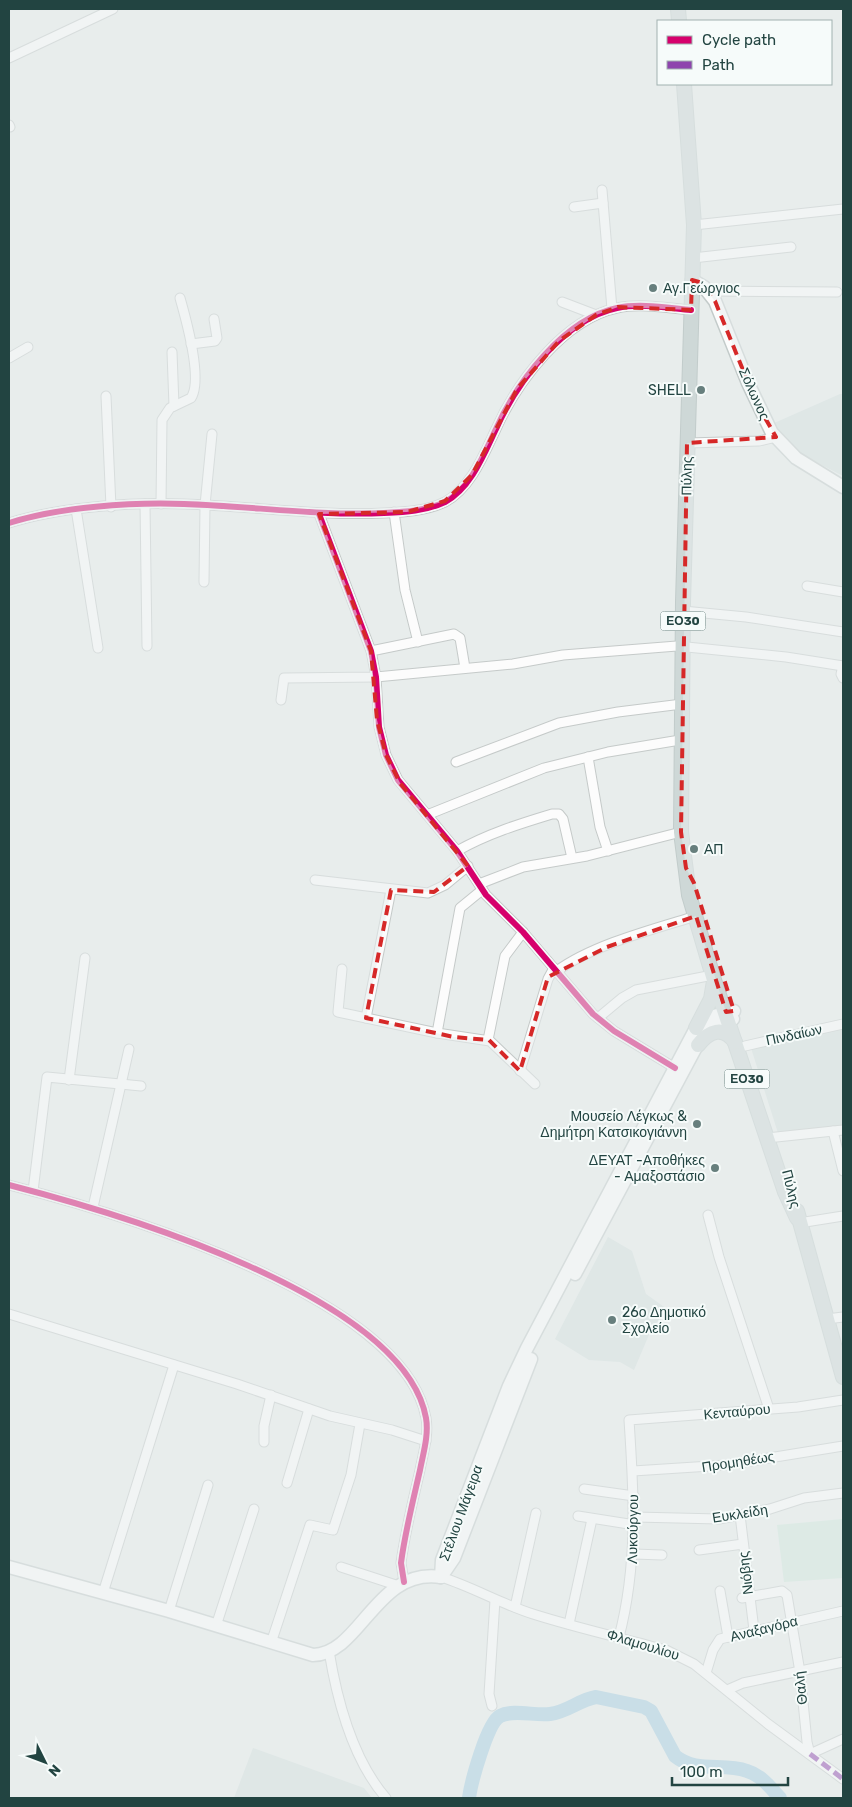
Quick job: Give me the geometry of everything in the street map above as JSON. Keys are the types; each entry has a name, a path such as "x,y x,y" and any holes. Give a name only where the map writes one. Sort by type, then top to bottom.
{"main road":[{"name":"Πύλης","path":"684,85 694,225 680,740 681,832 687,886 714,977 731,1015"},
{"path":"692,280 698,282 709,291"},
{"name":"Σόλωνος","path":"709,291 756,402 776,437 796,458 843,488"},
{"name":"Πύλης","path":"686,868 694,883 731,1015 771,1137 789,1204 798,1220"},
{"path":"696,1028 711,999 714,977"},
{"path":"696,1028 709,1017 731,1015"},
{"name":"Στέλιου Μάγειρα","path":"441,1577 454,1558 510,1408 540,1340 698,1045 708,1028 731,1015"},
{"name":"Στέλιου Μάγειρα","path":"441,1577 442,1560 509,1386 527,1348 696,1028"},
{"path":"698,1045 709,1034 719,1030 728,1034 740,1044"},
{"name":"ΕΟ30","path":"798,1220 827,1319 841,1359 843,1377"},
{"path":"9,1567 312,1655 329,1651 341,1643 374,1608 401,1584 423,1576 441,1577"}],"street":[{"path":"9,58 113,9"},
{"path":"602,190 612,309"},
{"path":"574,207 604,203"},
{"path":"694,225 843,209"},
{"path":"693,258 790,247"},
{"path":"709,291 837,292"},
{"path":"161,504 161,425 164,414 174,406 186,402 193,395 192,344 180,298"},
{"path":"562,302 596,315"},
{"path":"9,523 76,509 145,504 205,505 319,514 394,512 431,507 446,501 458,492 477,467 504,410 524,378 559,341 596,315 612,309 635,306 691,310"},
{"path":"192,344 215,341 217,338 214,319"},
{"path":"9,358 28,347"},
{"path":"172,352 174,406"},
{"path":"106,396 111,507"},
{"path":"204,582 205,505 212,434"},
{"path":"688,443 759,441 776,437"},
{"path":"145,504 147,646"},
{"path":"76,509 98,648"},
{"path":"394,512 405,590 418,642"},
{"path":"319,514 371,651 376,678 377,720 386,755 400,783 457,851 481,887 598,1018 675,1068"},
{"path":"807,586 843,592"},
{"path":"683,610 746,617 843,632"},
{"path":"371,651 454,634 458,636 465,668"},
{"path":"281,700 284,678 376,678 513,664 563,655 683,647 786,657 843,666 841,674 843,678"},
{"path":"456,762 559,723 618,712 682,704"},
{"path":"427,815 528,774 588,756 680,740"},
{"path":"588,756 600,827 608,851"},
{"path":"457,851 474,841 511,827 552,814 559,814 563,819 572,858"},
{"path":"437,1034 457,918 460,908 481,887 523,867 608,851 681,832"},
{"path":"315,880 418,894 434,892 468,866"},
{"path":"366,1018 391,890"},
{"path":"520,1071 548,979 555,969 631,937 696,916"},
{"path":"488,1040 505,956 523,932"},
{"path":"70,1080 85,958"},
{"path":"342,969 338,1012 437,1034 488,1040 496,1045 535,1084"},
{"path":"598,1018 622,998 636,990 714,977"},
{"name":"Πινδαίων","path":"740,1044 840,1025"},
{"path":"93,1207 129,1049"},
{"path":"33,1191 47,1078 141,1086"},
{"path":"771,1137 843,1130"},
{"path":"834,1131 843,1170"},
{"path":"9,1185 93,1207 174,1235 277,1279 312,1296 342,1317 379,1345 409,1377 420,1397 426,1418 426,1441 401,1563 401,1584 341,1567"},
{"path":"708,1215 719,1257 769,1409"},
{"path":"798,1220 843,1216"},
{"path":"9,1314 271,1395 309,1409 360,1424 392,1430 426,1441"},
{"path":"827,1319 843,1317"},
{"path":"103,1593 174,1365"},
{"path":"264,1442 264,1426 271,1395"},
{"name":"Κενταύρου","path":"629,1420 769,1409 843,1400"},
{"path":"288,1482 309,1409"},
{"name":"Λυκούργου","path":"619,1637 634,1554 635,1521 629,1420"},
{"path":"272,1643 310,1525 333,1530 351,1475 360,1424"},
{"name":"Προμηθέως","path":"633,1470 686,1469 726,1465 843,1446"},
{"path":"169,1612 208,1485"},
{"path":"584,1489 634,1496"},
{"name":"Ευκλείδη","path":"578,1516 592,1519 635,1521 710,1519 740,1515 780,1506 804,1498 843,1493"},
{"path":"216,1626 254,1509"},
{"path":"515,1607 536,1514"},
{"name":"Νιόβης","path":"740,1515 745,1598 754,1630"},
{"path":"569,1624 592,1519"},
{"path":"700,1550 743,1544"},
{"path":"634,1554 662,1555"},
{"name":"Φλαμουλίου","path":"441,1577 462,1583 495,1600 515,1607 569,1624 666,1650 687,1659 768,1724 843,1779"},
{"path":"720,1591 728,1637"},
{"name":"Θαλή","path":"745,1598 785,1592 792,1621 800,1672 807,1742 810,1754"},
{"path":"492,1706 490,1694 495,1600"},
{"name":"Αναξαγόρα","path":"706,1673 716,1643 728,1637 843,1611"},
{"path":"329,1651 336,1692 356,1746 372,1781 386,1798"},
{"path":"727,1690 744,1683 843,1662"},
{"path":"810,1754 843,1739"}],"highlighted area":[{"path":"692,280 699,282 715,301 756,402 776,437 687,443 681,832 686,868 694,883 734,1011 726,1012 696,916 607,947 548,977 520,1071 489,1040 454,1037 366,1018 391,890 434,892 468,866 400,783 386,755 377,720 371,651 319,514 407,512 445,501 472,475 517,389 559,341 596,315 618,307 691,310"}],"shaded area":[{"path":"843,394 843,476 795,451 772,424"},
{"path":"843,1028 843,1127 778,1133 751,1048"},
{"name":"26ο Δημοτικό Σχολείο","path":"608,1237 632,1251 646,1294 667,1309 651,1330 634,1370 620,1362 589,1360 555,1339"},
{"path":"253,1748 364,1788 372,1798 234,1798"}],"green space":[{"path":"843,1519 843,1578 784,1582 777,1525"}],"waterway":[{"path":"469,1798 476,1767 485,1741 495,1721 500,1716 511,1713 556,1713 596,1697 644,1707 651,1711 675,1756 692,1765 729,1767 752,1773 765,1782 780,1798"}],"marked path":[{"path":"810,1754 843,1779"}],"cycle path":[{"path":"9,523 73,509 142,504 209,505 359,514 408,511 430,507 445,502 462,488 476,470 516,392 544,355 579,325 597,314 617,308 654,306 691,310"},
{"path":"319,514 371,651 376,677 379,727 386,755 398,780 457,851 486,895 523,932 593,1014 614,1031 675,1068"},
{"path":"9,1185 115,1216 181,1238 249,1266 312,1298 366,1334 406,1374 426,1418 427,1431 401,1563 404,1582"}],"place":[{"name":"Αγ.Γεώργιος","path":"653,288"},
{"name":"SHELL","path":"701,390"},
{"name":"ΑΠ","path":"694,849"},
{"name":"Μουσείο Λέγκως & Δημήτρη Κατσικογιάννη","path":"697,1124"},
{"name":"ΔΕΥΑΤ -Αποθήκες - Αμαξοστάσιο","path":"715,1168"},
{"name":"26ο Δημοτικό Σχολείο","path":"612,1320"}]}
